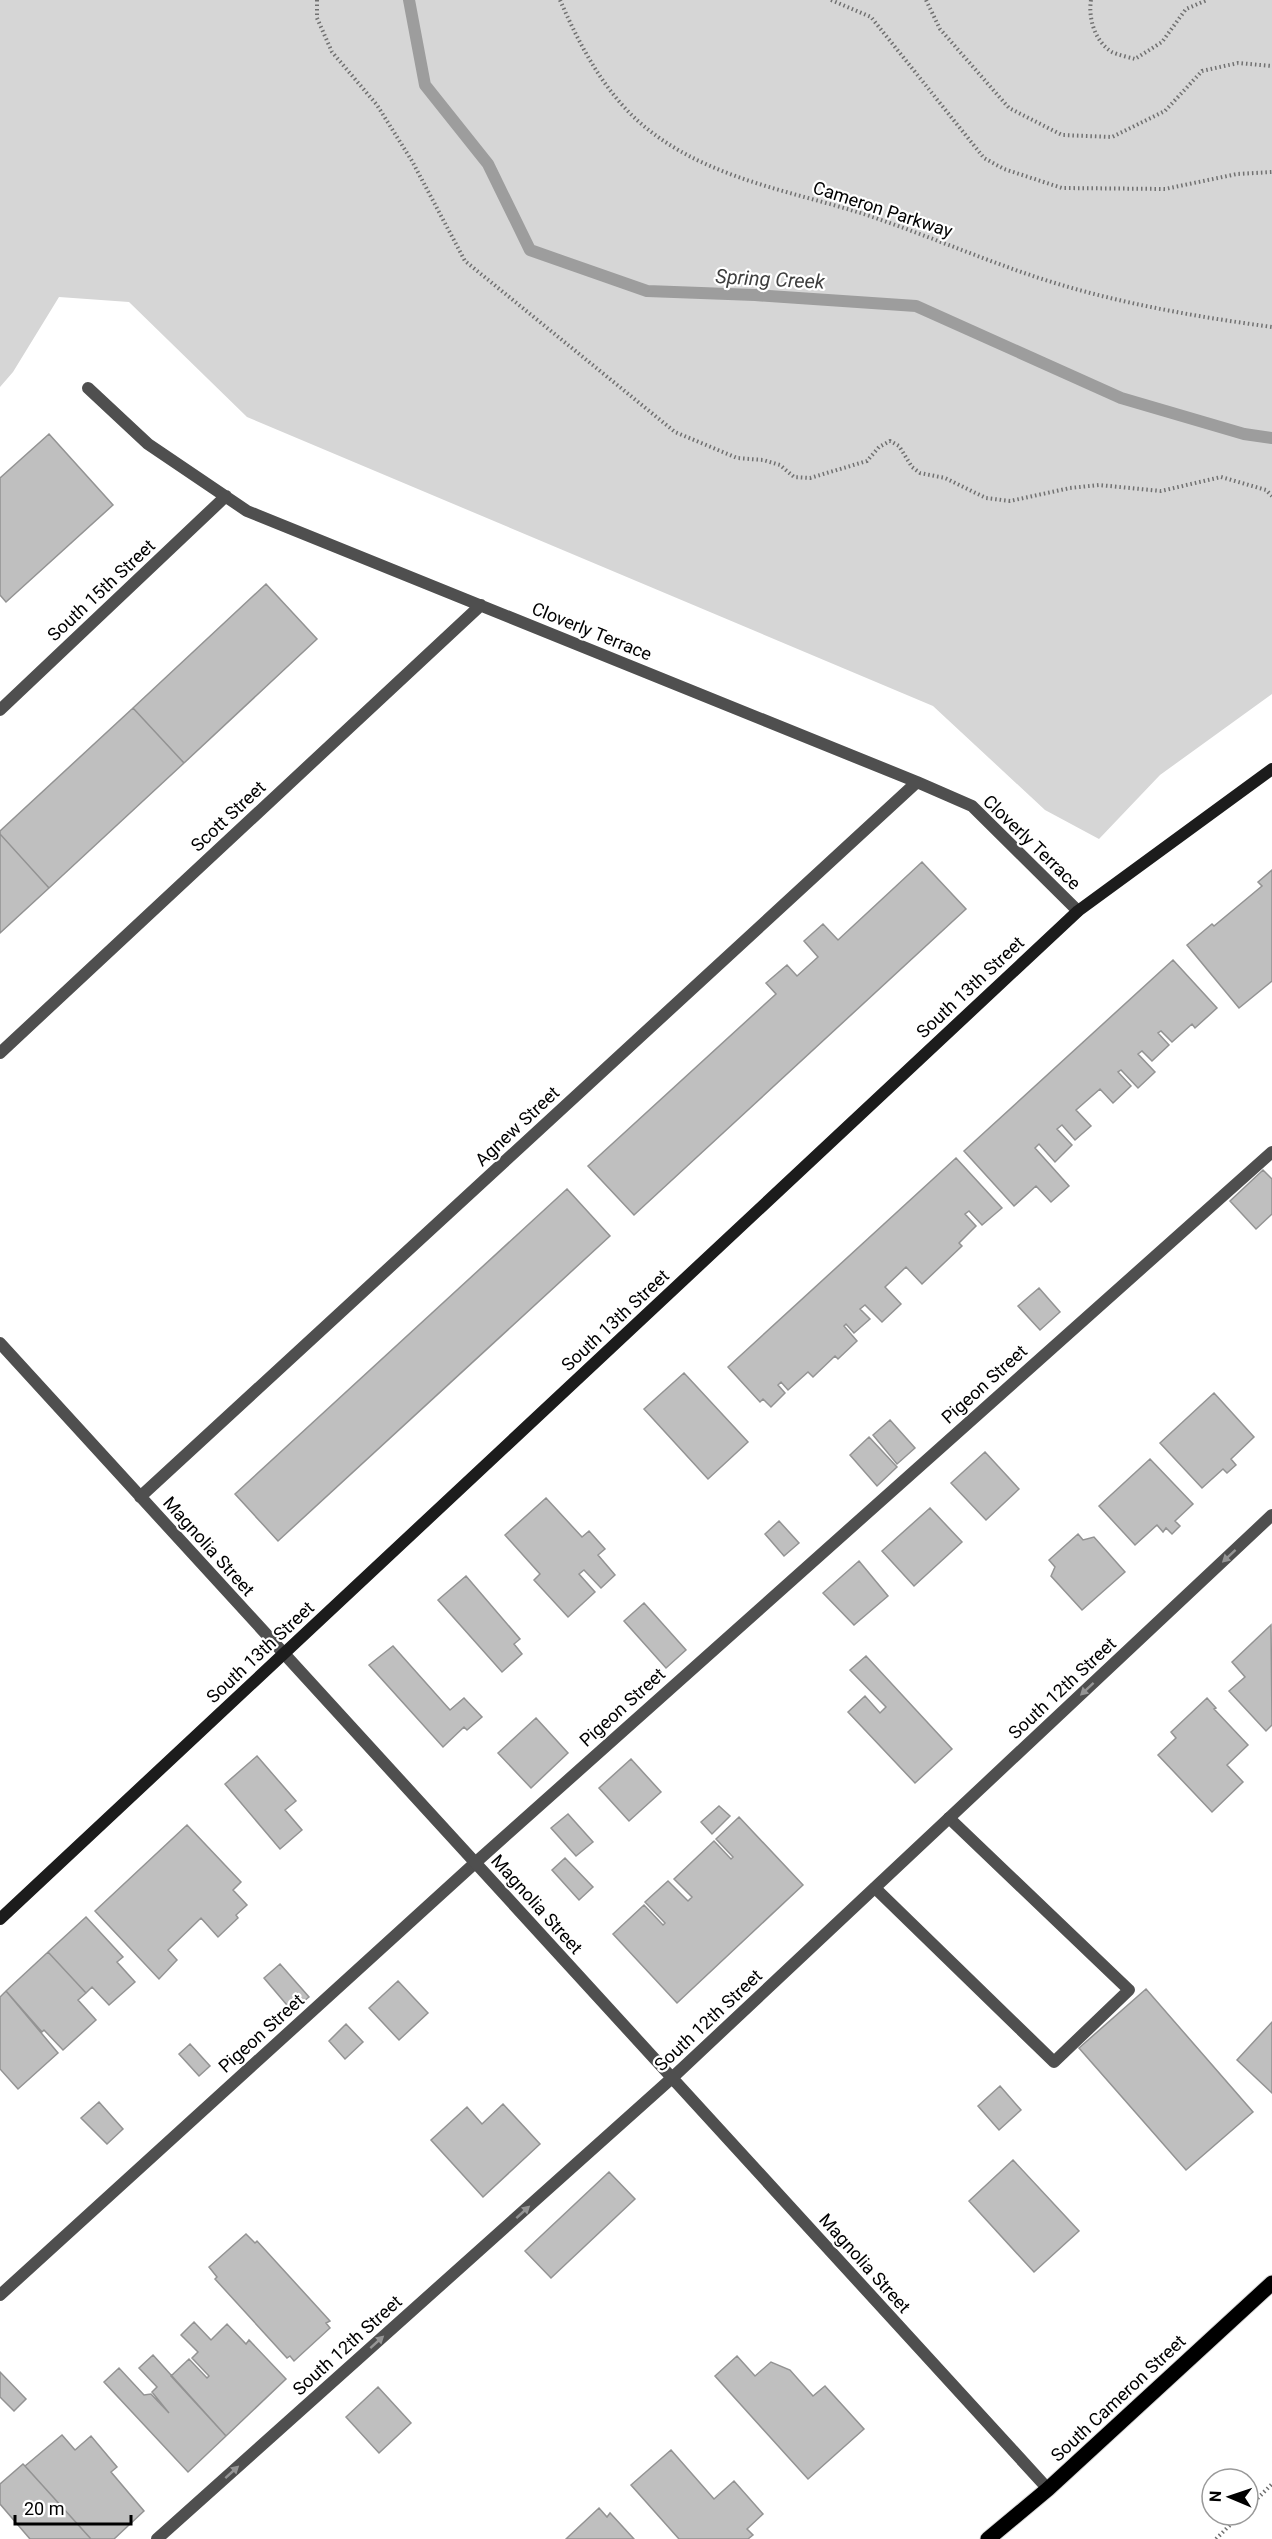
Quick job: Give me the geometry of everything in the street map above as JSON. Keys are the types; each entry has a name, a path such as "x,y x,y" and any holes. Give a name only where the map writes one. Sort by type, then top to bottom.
{"main road":[{"name":"South Cameron Street","path":"988,2539 1048,2489 1272,2283"}],"street":[{"name":"Cloverly Terrace","path":"88,388 148,444 247,511 972,806 1078,911"},
{"name":"South 15th Street","path":"0,710 226,496"},
{"name":"Scott Street","path":"0,1053 481,605"},
{"name":"South 13th Street","path":"0,1919 1078,911 1272,768"},
{"name":"Agnew Street","path":"140,1497 917,782"},
{"name":"Pigeon Street","path":"0,2295 475,1863 1272,1152"},
{"name":"Magnolia Street","path":"0,1343 1048,2489"},
{"name":"South 12th Street","path":"157,2539 672,2078 1272,1515"},
{"path":"875,1888 1054,2062 1129,1990 949,1818"}],"path":[{"path":"316,0 317,18 332,52 377,105 412,161 465,261 675,432 737,458 763,460 780,465 794,477 810,478 867,461 879,447 890,441 899,446 912,467 920,473 945,478 986,498 1010,501 1070,488 1099,485 1161,491 1221,477 1266,490 1272,496"},
{"name":"Cameron Parkway","path":"560,0 584,50 620,102 645,127 694,159 731,175 889,222 1034,276 1092,293 1154,310 1272,327"},
{"path":"831,0 871,17 984,158 1004,169 1062,188 1165,189 1237,174 1272,172"},
{"path":"926,0 940,29 1009,108 1062,135 1112,137 1166,111 1202,71 1238,63 1272,66"},
{"path":"1091,0 1095,35 1111,51 1135,59 1162,42 1186,9 1207,0"},
{"path":"1260,2496 1272,2484"},
{"path":"1216,2539 1228,2527"}],"shaded area":[{"path":"0,0 1272,0 1272,694 1160,775 1099,839 1045,810 933,706 247,417 129,302 59,297 13,372 0,387"}],"building":[{"path":"49,434 113,505 6,602 0,595 0,478"},
{"path":"266,584 317,639 184,763 133,708"},
{"path":"133,708 184,763 49,888 0,834 0,831"},
{"path":"0,834 49,888 0,933"},
{"path":"922,862 966,909 634,1215 588,1166 776,994 766,983 787,965 797,976 818,957 804,941 823,924 838,940"},
{"path":"1272,870 1272,981 1239,1008 1187,945 1262,886 1258,882"},
{"path":"1173,960 1217,1008 1195,1028 1192,1024 1172,1042 1161,1031 1158,1033 1169,1045 1152,1061 1142,1051 1138,1054 1155,1072 1138,1088 1121,1070 1118,1072 1131,1086 1113,1103 1100,1089 1076,1110 1091,1126 1075,1140 1062,1125 1057,1129 1072,1145 1055,1162 1039,1144 1035,1148 1069,1186 1051,1202 1036,1186 1014,1206 964,1151"},
{"path":"956,1158 1002,1208 982,1225 969,1211 965,1214 976,1226 959,1243 962,1246 922,1284 906,1267 885,1287 901,1304 882,1322 865,1305 860,1309 870,1319 854,1333 846,1324 844,1326 857,1341 838,1359 835,1356 813,1377 808,1372 788,1390 781,1382 778,1385 785,1393 771,1407 763,1399 760,1402 728,1367"},
{"path":"1263,1170 1272,1179 1272,1214 1256,1229 1230,1201"},
{"path":"567,1189 610,1236 278,1541 235,1494"},
{"path":"1039,1288 1060,1312 1040,1330 1018,1306"},
{"path":"684,1373 748,1442 708,1479 644,1409"},
{"path":"1214,1393 1254,1437 1231,1459 1236,1465 1227,1473 1223,1469 1202,1488 1160,1443"},
{"path":"890,1420 915,1448 897,1464 873,1435"},
{"path":"869,1437 897,1467 877,1486 850,1455"},
{"path":"985,1452 1019,1489 986,1520 951,1483"},
{"path":"1150,1459 1193,1504 1175,1521 1180,1526 1172,1534 1166,1528 1163,1532 1157,1525 1135,1545 1099,1506"},
{"path":"546,1498 582,1537 589,1531 605,1549 598,1555 615,1575 601,1588 584,1570 579,1574 595,1592 568,1617 534,1580 540,1574 505,1535"},
{"path":"930,1508 962,1542 914,1586 882,1551"},
{"path":"779,1521 799,1543 784,1556 765,1534"},
{"path":"1078,1534 1083,1540 1094,1537 1125,1572 1082,1610 1051,1576 1055,1567 1049,1560"},
{"path":"859,1561 888,1596 854,1625 823,1593"},
{"path":"466,1576 520,1639 514,1644 522,1654 502,1672 438,1600"},
{"path":"644,1603 686,1650 666,1668 624,1621"},
{"path":"1271,1625 1272,1725 1266,1731 1229,1691 1245,1677 1232,1662"},
{"path":"393,1646 450,1710 464,1698 482,1717 467,1730 464,1727 443,1747 369,1665"},
{"path":"866,1656 952,1749 915,1783 848,1712 865,1696 880,1713 886,1707 850,1670"},
{"path":"1207,1698 1216,1708 1214,1709 1248,1745 1227,1765 1243,1782 1212,1812 1158,1755 1176,1738 1171,1732"},
{"path":"536,1718 568,1753 531,1788 498,1753"},
{"path":"257,1756 296,1801 285,1810 302,1830 280,1849 225,1784"},
{"path":"631,1759 661,1792 629,1821 599,1788"},
{"path":"719,1806 730,1816 712,1834 701,1822"},
{"path":"568,1814 593,1842 576,1856 551,1828"},
{"path":"739,1817 803,1885 677,2003 613,1934 644,1905 663,1925 665,1923 645,1902 668,1881 688,1901 692,1897 674,1879 714,1841 731,1859 733,1857 716,1839"},
{"path":"187,1825 241,1882 233,1890 247,1905 236,1915 238,1918 218,1937 201,1918 168,1950 177,1960 159,1979 95,1911"},
{"path":"565,1858 593,1887 579,1900 552,1870"},
{"path":"86,1917 123,1957 117,1962 135,1982 109,2005 92,1987 86,1993 48,1952"},
{"path":"48,1952 86,1993 78,2000 96,2020 63,2050 44,2030 42,2032 6,1991"},
{"path":"280,1964 309,1997 292,2011 264,1978"},
{"path":"398,1981 428,2013 399,2040 369,2008"},
{"path":"1146,1989 1253,2112 1186,2170 1079,2048"},
{"path":"6,1991 58,2053 18,2089 0,2069 0,1997"},
{"path":"1272,2022 1272,2093 1237,2060"},
{"path":"346,2024 363,2042 345,2059 329,2041"},
{"path":"190,2044 210,2066 199,2076 179,2054"},
{"path":"1000,2086 1021,2110 999,2130 978,2106"},
{"path":"99,2102 123,2129 107,2144 81,2118"},
{"path":"503,2104 540,2144 483,2197 431,2140 467,2107 482,2124"},
{"path":"1013,2160 1079,2231 1034,2272 969,2201"},
{"path":"609,2172 635,2199 551,2278 525,2251"},
{"path":"246,2234 255,2243 257,2241 330,2321 326,2323 330,2328 294,2361 290,2356 287,2358 215,2279 217,2277 209,2267"},
{"path":"194,2322 211,2340 227,2324 246,2344 249,2340 286,2379 226,2436 171,2376 189,2359 207,2378 209,2376 192,2358 198,2352 181,2335"},
{"path":"153,2355 226,2436 188,2472 104,2382 119,2368 144,2395 151,2394 169,2413 152,2392 157,2387 139,2368"},
{"path":"737,2356 755,2376 771,2362 790,2370 813,2396 825,2386 864,2429 808,2479 715,2376"},
{"path":"0,2372 26,2399 14,2411 0,2397"},
{"path":"378,2387 411,2423 379,2453 346,2417"},
{"path":"62,2435 75,2450 91,2436 117,2467 111,2472 144,2511 114,2539 91,2539 25,2466"},
{"path":"671,2450 714,2499 734,2481 763,2514 747,2529 753,2535 748,2539 679,2539 631,2485"},
{"path":"23,2464 91,2539 30,2539 0,2504 0,2484"},
{"path":"599,2508 607,2517 610,2513 634,2539 566,2539"}],"waterway":[{"name":"Spring Creek","path":"409,0 425,85 488,164 530,250 647,291 755,295 916,306 1121,398 1244,434 1272,438"}]}
